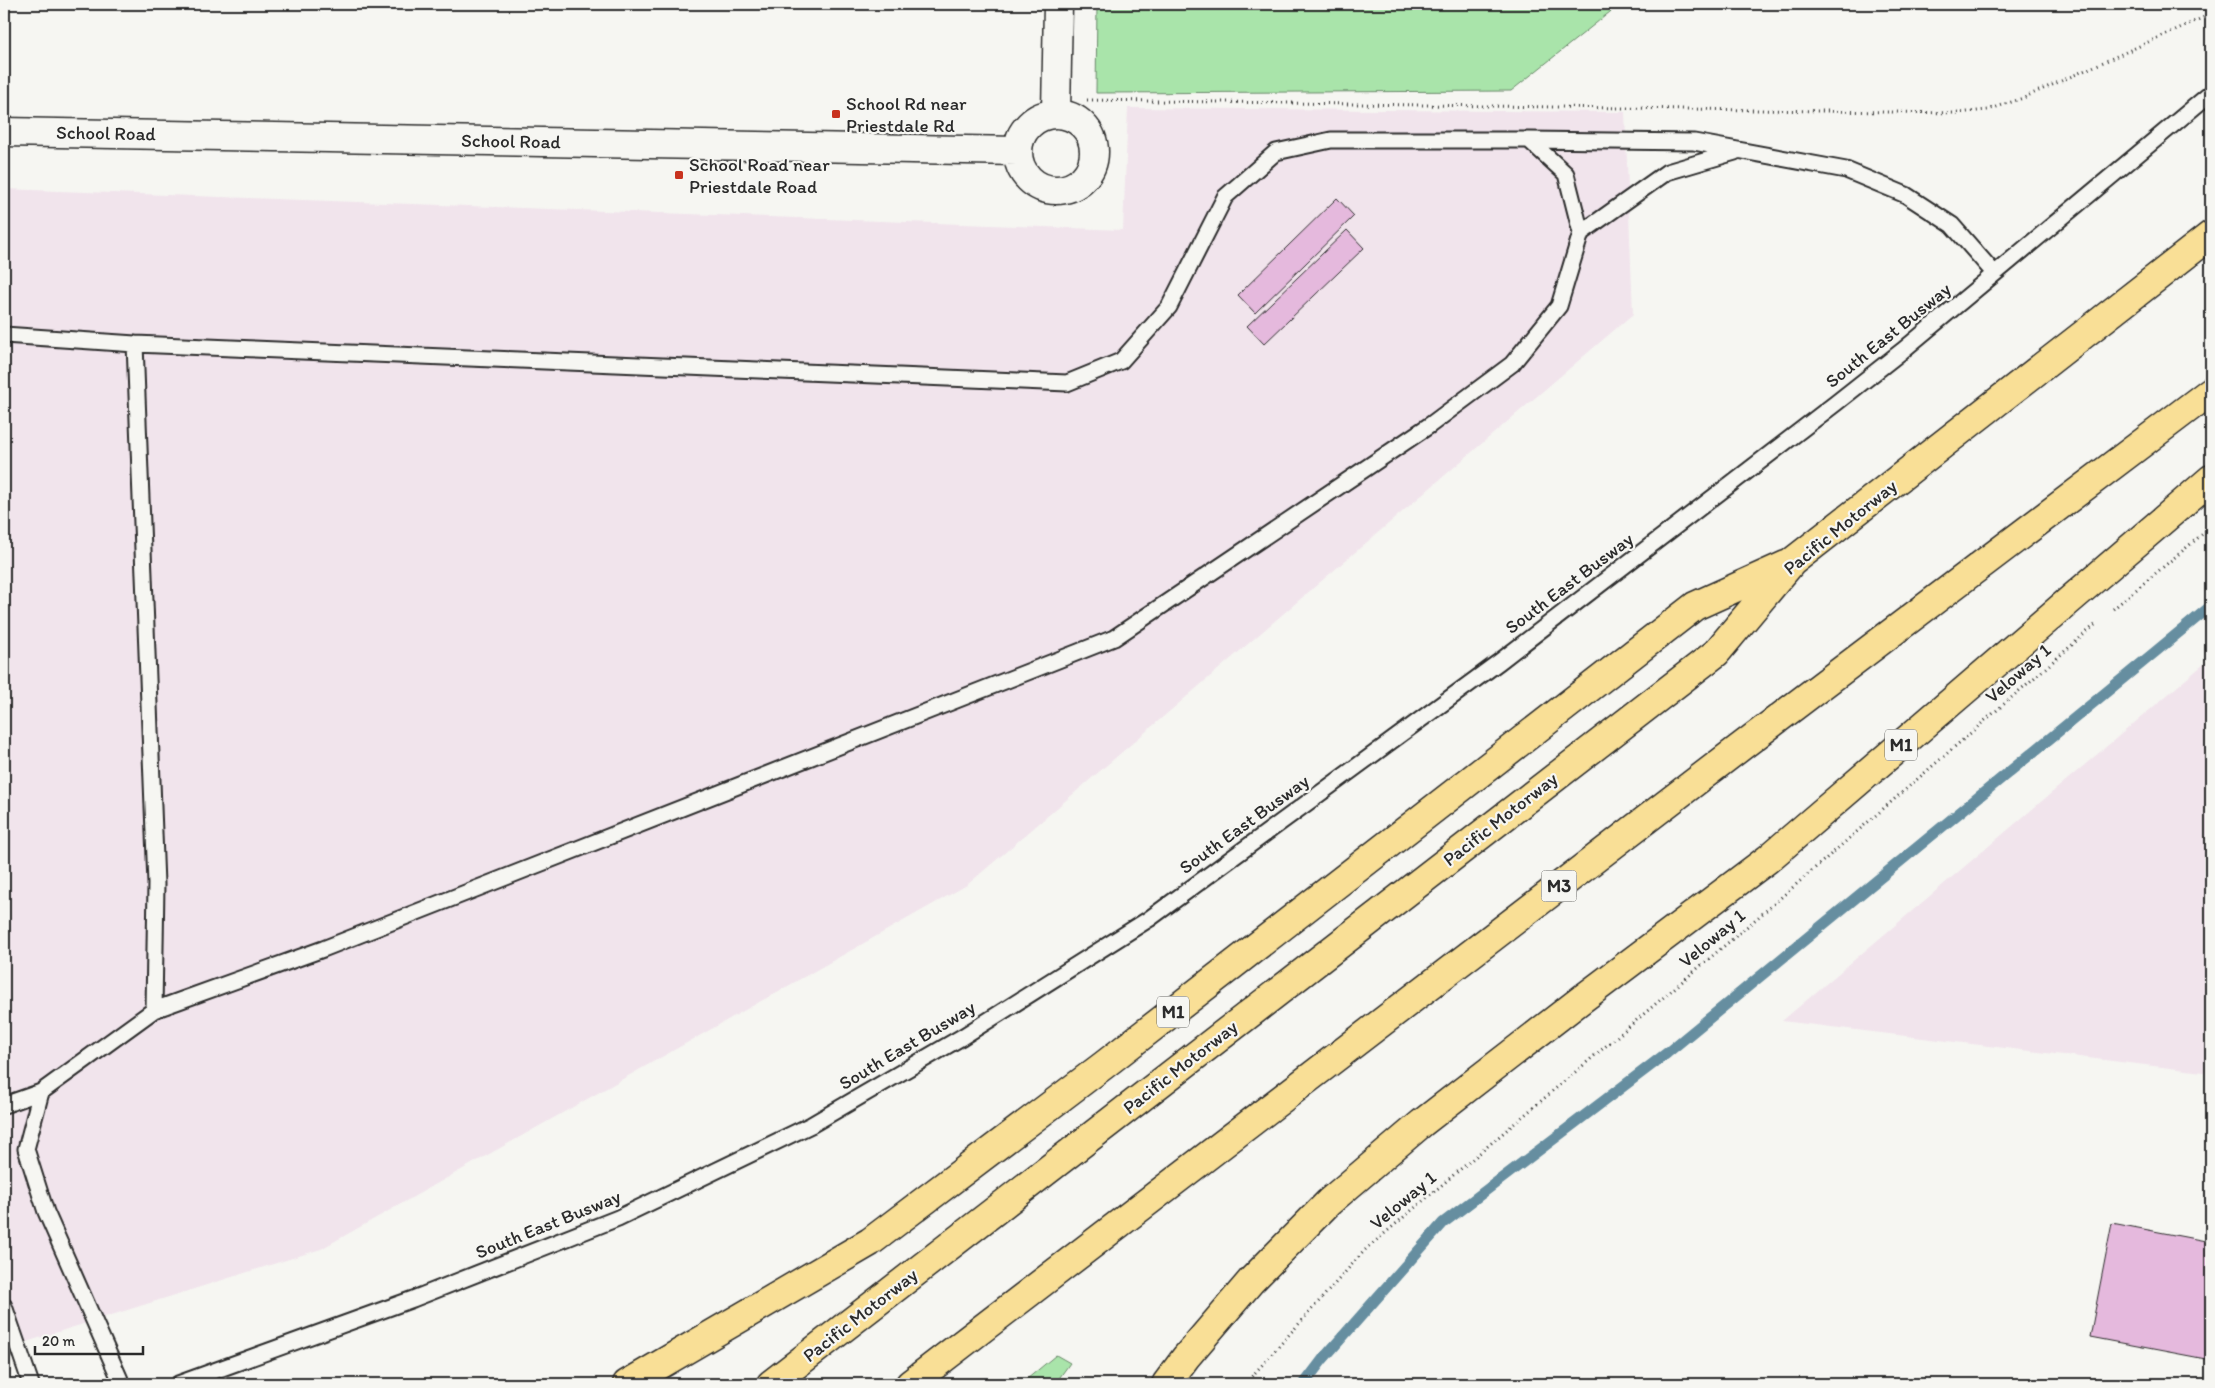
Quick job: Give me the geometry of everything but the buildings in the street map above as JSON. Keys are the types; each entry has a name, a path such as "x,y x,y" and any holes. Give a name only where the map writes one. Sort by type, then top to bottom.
{"highway":[{"name":"Pacific Motorway","path":"771,1384 1716,653 1792,562 2211,235"},
{"name":"M3","path":"910,1384 1742,746 2211,391"},
{"name":"M1","path":"1166,1384 1186,1357 1251,1280 1329,1202 1430,1117 1582,999 1768,859 2211,479"},
{"name":"M1","path":"627,1384 870,1242 1104,1066 1695,606 1792,562"}],"street":[{"path":"1056,107 1058,4"},
{"path":"1056,107 1081,122 1090,133 1094,145 1094,159 1090,172 1081,182 1069,188 1056,191 1043,188 1031,181 1023,171 1017,151 1023,132 1031,122 1056,107"},
{"name":"School Road","path":"4,132 1017,151"}],"lane":[{"name":"South East Busway","path":"178,1384 413,1299 618,1218 811,1125 962,1037 1149,919 1499,662 1844,397 2211,93"},
{"path":"4,335 135,344 1067,384 1121,361 1169,307 1225,198 1276,152 1332,140 1694,142 1846,170 1906,195 1952,225 1994,273"},
{"path":"4,1106 42,1092 154,1010 323,949 1114,638 1430,425 1512,364 1559,306 1582,233 1566,174 1529,140"},
{"path":"1582,233 1667,172 1739,151"},
{"path":"135,344 156,884 154,1010"},
{"path":"42,1092 26,1149 46,1212 122,1384"},
{"path":"4,1306 31,1384"}],"path":[{"path":"1056,107 1957,113 1988,110 2023,98 2211,14"},
{"path":"2107,614 2211,527"},
{"name":"Veloway 1","path":"1245,1384 1365,1250 1769,908 2100,621"}],"shaded area":[{"path":"1128,108 1625,112 1633,314 967,885 321,1249 4,1349 4,189 1123,230"},
{"path":"2211,658 2211,1073 1782,1021"}],"green space":[{"path":"1097,4 1620,4 1511,91 1096,93"},
{"path":"1056,1355 1070,1363 1055,1384 1021,1384"}],"waterway":[{"path":"1304,1384 1323,1359 1443,1223 1667,1053 2211,606"}],"place":[{"name":"School Rd near Priestdale Rd","path":"836,114"},
{"name":"School Road near Priestdale Road","path":"679,175"}]}
